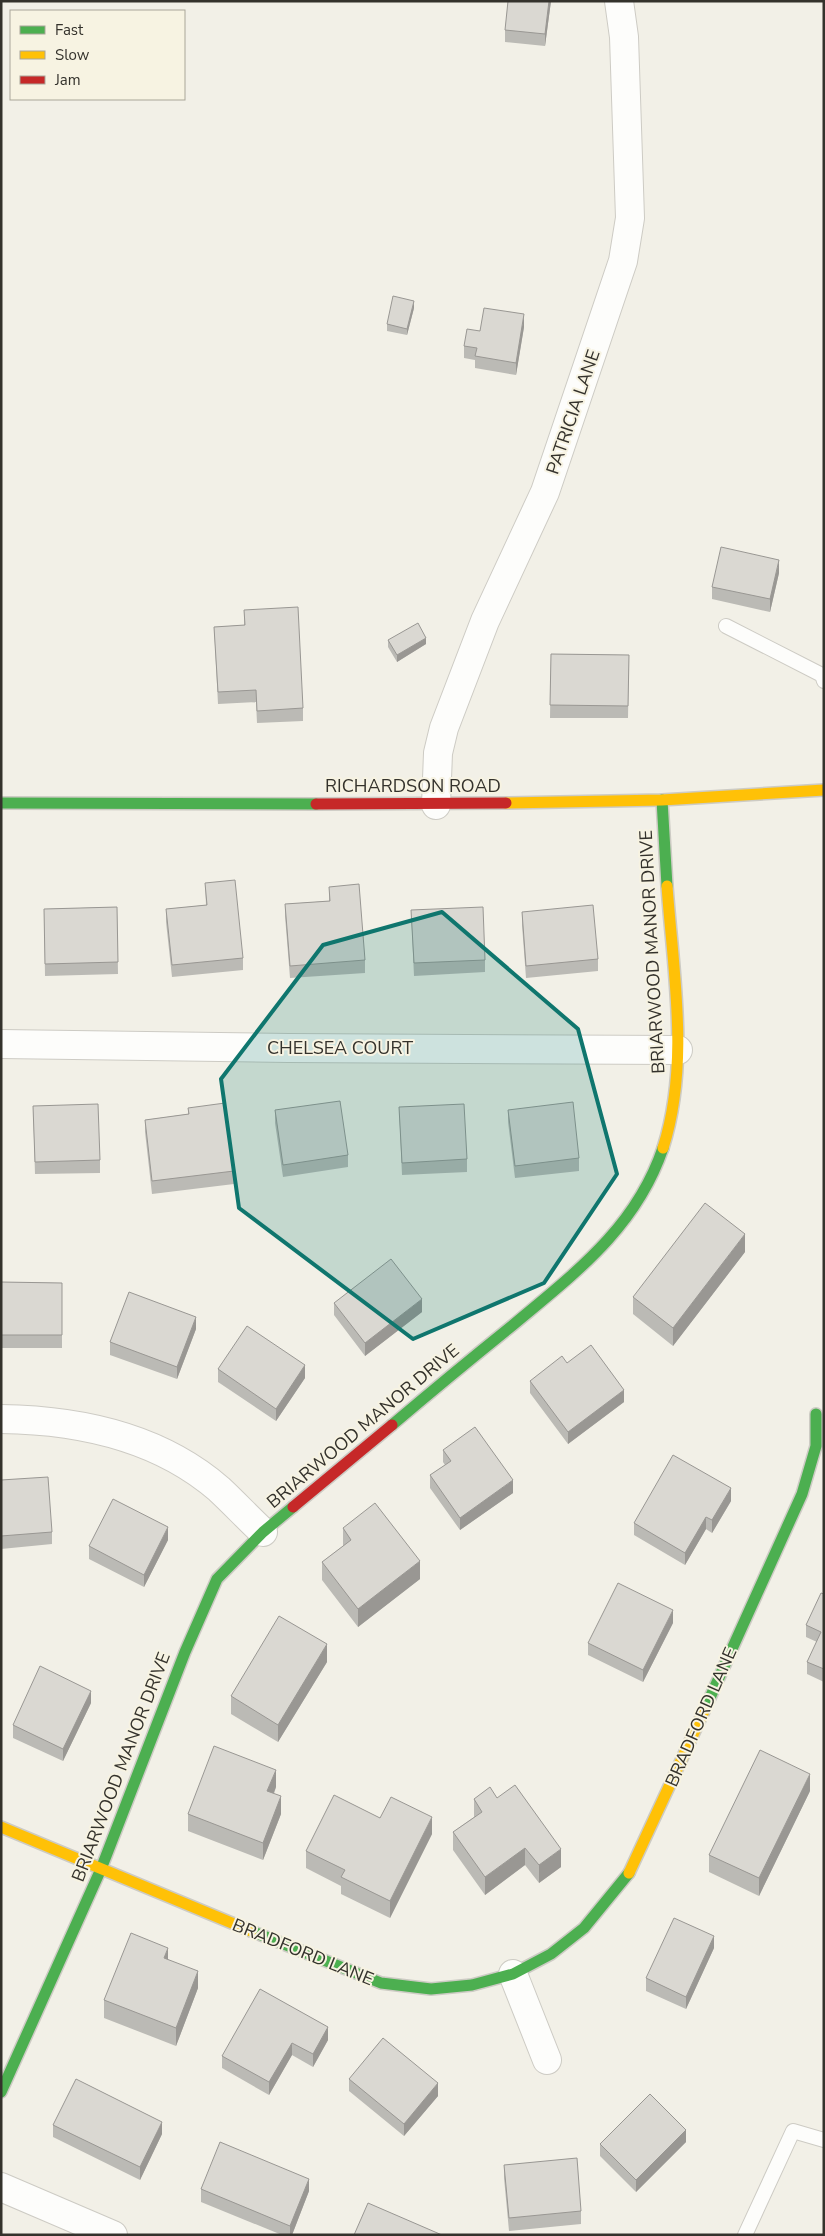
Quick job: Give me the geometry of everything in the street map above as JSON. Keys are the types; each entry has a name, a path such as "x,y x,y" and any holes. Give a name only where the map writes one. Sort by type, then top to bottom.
{"street":[{"name":"PATRICIA LANE","path":"436,805 438,753 444,728 485,621 546,492 623,261 630,218 624,37 620,1"},
{"name":"RICHARDSON ROAD","path":"1,803 436,805 662,800 824,790"},
{"name":"BRIARWOOD MANOR DRIVE","path":"1,2092 102,1869 185,1652 217,1579 263,1532 568,1278 613,1238 643,1194 665,1145 676,1097 678,1050 662,800"},
{"name":"CHELSEA COURT","path":"1,1044 678,1050"},
{"name":"BRADFORD LANE","path":"1,1827 314,1958 381,1983 431,1989 472,1985 513,1974 550,1954 584,1928 633,1867 802,1494 816,1446 816,1414"},
{"path":"1,1419 42,1420 90,1428 138,1441 181,1463 218,1488 263,1532"},
{"path":"513,1974 547,2060"},
{"path":"1,2187 113,2235"}],"lane":[{"path":"726,626 822,675 824,681"},
{"path":"745,2235 793,2131 824,2140"}],"highlighted area":[{"path":"442,912 578,1029 617,1174 544,1283 413,1339 239,1208 221,1079 323,945"}],"building":[{"path":"508,1 549,1 545,34 505,30"},
{"path":"393,296 414,301 407,329 387,324"},
{"path":"484,308 524,314 516,363 475,356 477,348 464,346 467,329 480,331"},
{"path":"721,547 779,560 770,599 712,587"},
{"path":"298,607 303,708 257,711 256,690 218,692 214,627 245,625 244,610"},
{"path":"418,623 426,638 397,655 388,640"},
{"path":"551,654 629,655 628,706 550,705"},
{"path":"235,880 243,958 172,965 166,909 207,905 205,883"},
{"path":"359,884 365,960 290,966 285,904 330,901 329,887"},
{"path":"593,905 598,959 526,966 522,912"},
{"path":"117,907 118,962 45,964 44,909"},
{"path":"483,907 485,960 414,963 411,910"},
{"path":"340,1101 348,1155 283,1165 275,1110"},
{"path":"573,1102 579,1158 515,1166 508,1110"},
{"path":"225,1103 234,1171 152,1181 145,1120 189,1114 188,1108"},
{"path":"98,1104 100,1160 35,1162 33,1106"},
{"path":"464,1104 467,1159 402,1163 399,1107"},
{"path":"705,1203 745,1234 673,1328 633,1297"},
{"path":"391,1259 422,1299 365,1343 334,1303"},
{"path":"1,1282 62,1283 62,1335 1,1335"},
{"path":"129,1292 196,1317 177,1367 110,1342"},
{"path":"247,1326 305,1365 276,1409 218,1369"},
{"path":"591,1345 624,1390 568,1432 530,1381 562,1356 567,1363"},
{"path":"475,1427 513,1480 460,1518 430,1475 451,1461 443,1450"},
{"path":"673,1455 731,1488 712,1520 706,1517 685,1553 634,1523"},
{"path":"48,1477 52,1532 1,1536 1,1480"},
{"path":"113,1499 168,1527 144,1575 89,1546"},
{"path":"375,1503 420,1561 358,1609 322,1562 351,1540 343,1528"},
{"path":"618,1583 673,1610 643,1670 588,1643"},
{"path":"821,1593 824,1594 824,1669 807,1662 821,1632 806,1625"},
{"path":"279,1616 327,1644 278,1725 231,1696"},
{"path":"40,1666 91,1691 63,1749 13,1725"},
{"path":"214,1746 276,1770 267,1791 281,1796 263,1843 188,1814"},
{"path":"760,1750 810,1774 759,1878 709,1855"},
{"path":"515,1785 561,1849 539,1865 525,1848 485,1877 453,1832 482,1812 474,1799 490,1787 497,1798"},
{"path":"334,1795 380,1818 391,1797 432,1817 390,1901 341,1877 345,1870 306,1851"},
{"path":"674,1918 714,1936 686,1997 646,1978"},
{"path":"131,1933 168,1948 164,1958 198,1971 176,2028 104,2000"},
{"path":"260,1989 328,2027 313,2054 292,2043 269,2082 222,2056"},
{"path":"383,2038 438,2083 404,2124 349,2079"},
{"path":"76,2079 162,2122 140,2167 53,2125"},
{"path":"650,2094 686,2130 636,2180 600,2144"},
{"path":"220,2142 309,2179 290,2226 201,2189"},
{"path":"577,2158 581,2211 509,2218 504,2165"},
{"path":"368,2203 442,2235 354,2235"}],"traffic: fast":[{"path":"662,800 667,886"},
{"path":"1,803 316,804"},
{"path":"392,1425 559,1287 601,1247 637,1202 663,1148"},
{"path":"704,1711 802,1494 816,1446 816,1414"},
{"path":"1,2092 101,1869 185,1652 217,1579 263,1532 293,1507"},
{"path":"251,1931 381,1983 431,1989 472,1985 513,1974 551,1954 584,1928 629,1873"}],"traffic: slow":[{"path":"506,803 662,800 824,790"},
{"path":"663,1148 676,1084 678,1051 667,886"},
{"path":"629,1873 704,1711"},
{"path":"1,1827 251,1931"}],"traffic: jam":[{"path":"316,804 506,803"},
{"path":"293,1507 392,1425"}]}
